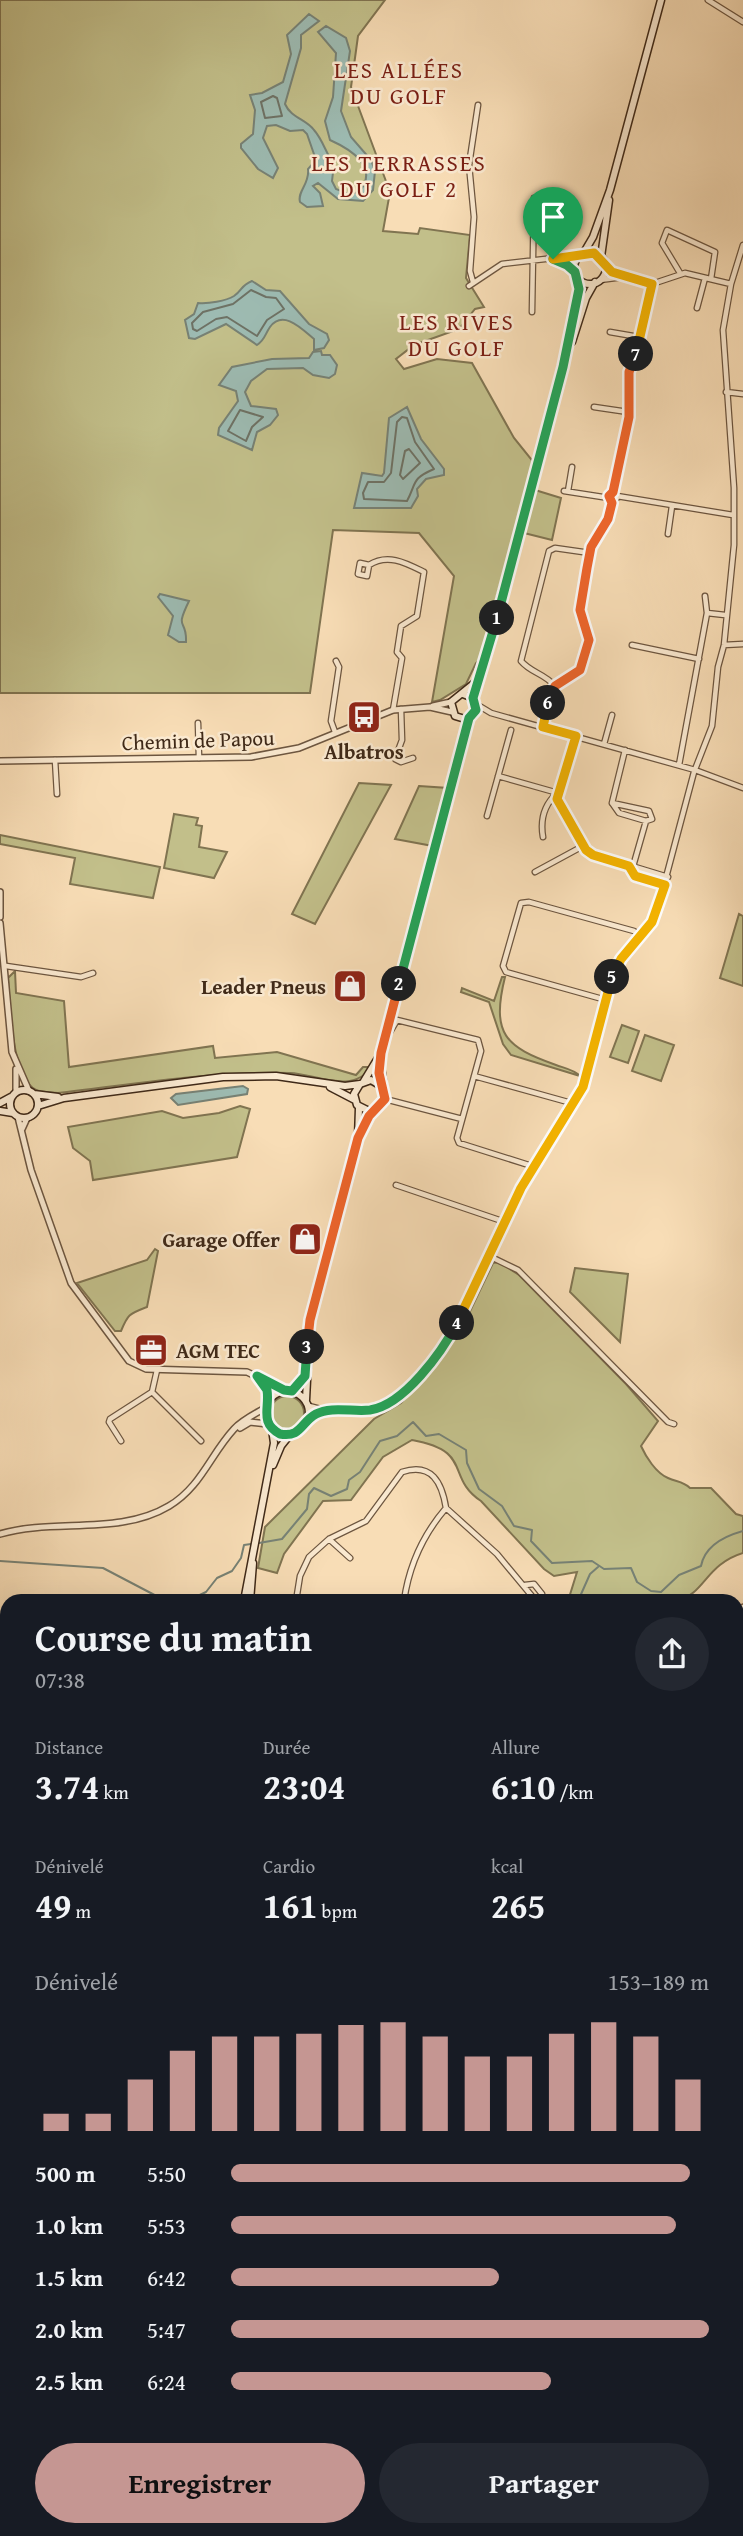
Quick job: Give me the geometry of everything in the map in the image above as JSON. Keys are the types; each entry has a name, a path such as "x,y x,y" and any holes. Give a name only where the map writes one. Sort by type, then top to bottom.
{"main road":[{"path":"563,367 579,289 574,265 593,237 610,190 661,0"},
{"path":"358,1138 374,1111 385,1099 379,1073 381,1053 475,701 478,679 563,367 586,298 604,274 602,260 610,190"},
{"path":"581,255 590,252 602,260"},
{"path":"576,275 584,283 598,281"},
{"path":"463,740 460,718 452,712 452,702 478,679"},
{"path":"463,694 475,701"},
{"path":"460,718 471,716"},
{"path":"267,1480 281,1446 309,1420 307,1369 310,1320 358,1138 359,1108 355,1091 381,1053"},
{"path":"0,1111 27,1118 38,1106 64,1098 241,1075 276,1076 345,1086 374,1081 383,1087"},
{"path":"326,1084 355,1100"},
{"path":"32,1092 38,1106"},
{"path":"0,1102 13,1095 32,1092 64,1098"},
{"path":"13,1095 15,1115"},
{"path":"359,1108 374,1111"},
{"path":"245,1594 274,1443 265,1408 269,1400 303,1381 307,1369"},
{"path":"288,1390 307,1403"},
{"path":"270,1426 290,1435"},
{"path":"250,1594 253,1550"}],"street":[{"path":"708,0 743,22"},
{"path":"478,105 469,165 474,218 471,284 502,264 532,258 553,259 581,255"},
{"path":"532,312 534,198"},
{"path":"680,273 663,243 667,230 715,252 697,307"},
{"path":"309,1420 328,1411 382,1407 408,1387 444,1345 505,1222 583,1087 618,963 656,915 695,770 712,726 718,667 724,645 734,545 734,497 723,330 731,284 742,258 743,245"},
{"path":"553,259 567,265 576,275"},
{"path":"602,260 612,272 652,284 680,273 731,284"},
{"path":"598,281 623,277"},
{"path":"543,727 555,686 580,670 588,644 580,607 590,553 608,519 611,500 615,494 626,441 629,372 652,284"},
{"path":"610,332 639,337"},
{"path":"726,393 743,394"},
{"path":"594,407 629,412"},
{"path":"572,467 566,491 611,500"},
{"path":"615,494 733,515"},
{"path":"734,497 743,497"},
{"path":"668,534 673,506"},
{"path":"555,686 548,677 521,662 530,616 549,551 555,548 590,553"},
{"path":"369,565 379,558 402,561 424,572 416,616 401,626 397,652 402,658 393,710"},
{"path":"679,765 707,613 705,596"},
{"path":"707,613 725,615"},
{"path":"724,645 743,644"},
{"path":"632,645 699,659"},
{"path":"335,732 331,721 339,667 336,662"},
{"path":"475,701 491,713 679,765 743,788"},
{"name":"Chemin de Papou","path":"0,761 276,754 309,745 393,710 452,702"},
{"name":"Chemin de Papou","path":"430,707 452,712"},
{"path":"401,709 402,740 395,759 401,762 413,758"},
{"path":"471,716 491,713"},
{"path":"604,744 612,715"},
{"path":"198,723 199,758"},
{"path":"487,816 511,730"},
{"path":"576,736 557,799 583,846 593,855 668,877"},
{"path":"612,803 649,811 652,819 646,821 619,813 612,803 610,799 625,750"},
{"path":"55,761 57,794"},
{"path":"498,776 558,793"},
{"path":"543,837 541,825 549,801 558,793"},
{"path":"629,866 634,863 646,821"},
{"path":"535,872 583,846"},
{"path":"629,866 635,876 665,885"},
{"path":"0,892 0,917"},
{"path":"606,1000 510,974 503,966 521,903 529,902 641,936"},
{"path":"0,923 16,1065 13,1095"},
{"path":"6,966 80,978 93,973"},
{"path":"384,1041 390,1035 394,1023 401,1020 478,1040 481,1051 462,1119 459,1143 535,1167"},
{"path":"16,1065 32,1092"},
{"path":"474,1076 575,1104"},
{"path":"385,1099 462,1119"},
{"path":"15,1115 22,1129 35,1182 71,1283 129,1361 138,1367 157,1370 241,1372 288,1390"},
{"path":"22,1129 27,1118"},
{"path":"396,1185 505,1222"},
{"path":"489,1256 518,1270 674,1424"},
{"path":"121,1441 109,1422 110,1419 152,1392 157,1370"},
{"path":"257,1376 265,1385 269,1400"},
{"path":"152,1392 201,1441"},
{"path":"307,1403 328,1411"},
{"path":"0,1534 42,1525 118,1522 156,1513 192,1488 236,1427 265,1408"},
{"path":"229,1436 250,1422 270,1426"},
{"path":"297,1594 303,1568 309,1557 329,1539 366,1521 402,1472 420,1468 442,1485 446,1508 497,1553 532,1594"},
{"path":"406,1594 415,1558 428,1531 446,1508"},
{"path":"329,1539 351,1558"}],"shaded area":[{"path":"0,0 385,0 358,36 351,87 390,192 383,231 418,234 420,228 470,235 466,278 484,307 475,309 459,329 414,345 396,359 404,369 437,359 472,363 514,438 535,464 483,657 476,663 466,684 432,702 454,576 419,533 333,530 310,693 0,693"},
{"path":"535,490 561,498 552,540 524,533"},
{"path":"359,783 391,785 315,924 292,914"},
{"path":"419,786 448,788 433,846 395,839"},
{"path":"174,814 198,818 196,825 202,826 199,847 227,852 214,878 164,868"},
{"path":"0,835 160,867 153,898 70,884 75,858 0,844"},
{"path":"739,914 743,916 743,986 720,978"},
{"path":"15,971 16,993 64,1001 69,1067 213,1046 215,1058 277,1052 356,1075 363,1067 371,1067 354,1080 344,1081 290,1073 261,1073 174,1079 58,1093 38,1091 28,1083 21,1071 13,1039 8,978"},
{"path":"502,977 505,977 500,1012 506,1036 525,1052 580,1076 511,1055 503,1044 489,1002 461,992 462,988 494,1001"},
{"path":"622,1025 639,1031 628,1063 610,1057"},
{"path":"645,1035 674,1045 661,1081 632,1071"},
{"path":"240,1106 250,1109 237,1157 93,1180 90,1161 73,1148 68,1127 162,1111 183,1118 219,1113"},
{"path":"155,1249 158,1251 147,1307 130,1315 121,1331 115,1331 77,1283 147,1260"},
{"path":"499,1262 519,1275 626,1384 658,1421 641,1446 656,1469 664,1476 690,1488 711,1488 736,1514 743,1516 743,1553 721,1564 692,1594 570,1594 577,1572 554,1576 544,1569 470,1492 452,1458 431,1445 412,1440 383,1457 351,1500 323,1501 284,1554 277,1573 258,1568 265,1527 374,1419 401,1403 430,1372 462,1328 493,1263"},
{"path":"575,1268 628,1274 620,1342 570,1292"},
{"path":"287,1396 299,1401 304,1413 299,1425 287,1430 275,1425 270,1413 275,1401"}],"water":[{"path":"309,14 319,21 301,35 301,48 285,104 291,112 311,126 320,138 334,164 332,181 336,189 349,194 359,192 365,183 364,167 354,154 330,140 325,121 333,97 336,53 318,32 326,26 346,38 350,51 341,111 351,137 371,160 375,171 373,190 363,201 338,199 318,183 313,186 320,193 323,206 307,207 300,202 308,169 316,160 303,130 290,131 276,125 267,126 263,138 278,168 273,178 258,169 241,148 241,144 253,134 255,110 250,95 262,93 283,82 291,54 287,35"},
{"path":"252,281 266,290 280,291 309,324 327,334 329,340 324,348 314,350 314,339 286,320 275,322 257,345 226,324 195,339 189,338 185,320 194,314 198,303 231,298"},
{"path":"321,351 322,355 330,355 337,365 335,374 329,378 313,375 303,368 267,369 251,381 245,392 251,406 276,409 278,415 270,425 257,432 252,450 218,435 219,428 238,401 236,391 219,385 232,367 272,359 309,358 313,352"},
{"path":"407,407 421,439 444,469 444,475 426,479 417,489 418,496 411,508 354,508 362,473 382,476 384,473 389,418"},
{"path":"160,594 189,601 182,621 186,642 179,642 168,635 173,616 158,597"},
{"path":"243,1086 248,1089 247,1094 178,1105 171,1098 176,1094"}],"waterway":[{"path":"259,1543 282,1539 307,1509 309,1494 314,1488 331,1496 347,1489 349,1480 360,1472 380,1441 397,1436 413,1422 426,1436 439,1434 466,1450 467,1463 479,1489 502,1506 514,1526 532,1530 531,1541 552,1563 592,1561 604,1569 631,1568 637,1582 651,1591 661,1592 679,1575 701,1566 707,1552 717,1542 743,1531"},
{"path":"202,1594 217,1578 232,1571 241,1558 244,1545 251,1544"},
{"path":"0,1561 103,1568 153,1594"},
{"path":"581,1594 590,1574 598,1567"}],"place":[{"name":"Albatros","path":"364,717"},
{"name":"Leader Pneus","path":"350,986"},
{"name":"Garage Offer","path":"305,1239"},
{"name":"AGM TEC","path":"151,1350"}],"district":[{"name":"LES ALLÉES DU GOLF","path":"399,82"},
{"name":"LES TERRASSES DU GOLF 2","path":"399,175"},
{"name":"LES RIVES DU GOLF","path":"457,334"}],"route":[{"path":"594,253 602,258 612,272 652,284 635,361 629,372 629,417 614,491 609,496 613,501 608,519 591,547 581,598 580,613 589,640 580,670 554,689 543,727 576,736 557,799 586,850 593,855 629,866 635,876 665,885 652,922 614,971 583,1087 521,1188 472,1293 444,1345 401,1394 382,1407 318,1413 298,1433 280,1434 268,1424 265,1416 269,1400 267,1390 257,1376 284,1390 292,1391 300,1385 305,1376 310,1320 358,1138 369,1116 383,1105 385,1099 379,1073 381,1053 469,718 476,710 473,698 563,367 577,302 579,284 575,272 553,259 594,253"}]}
